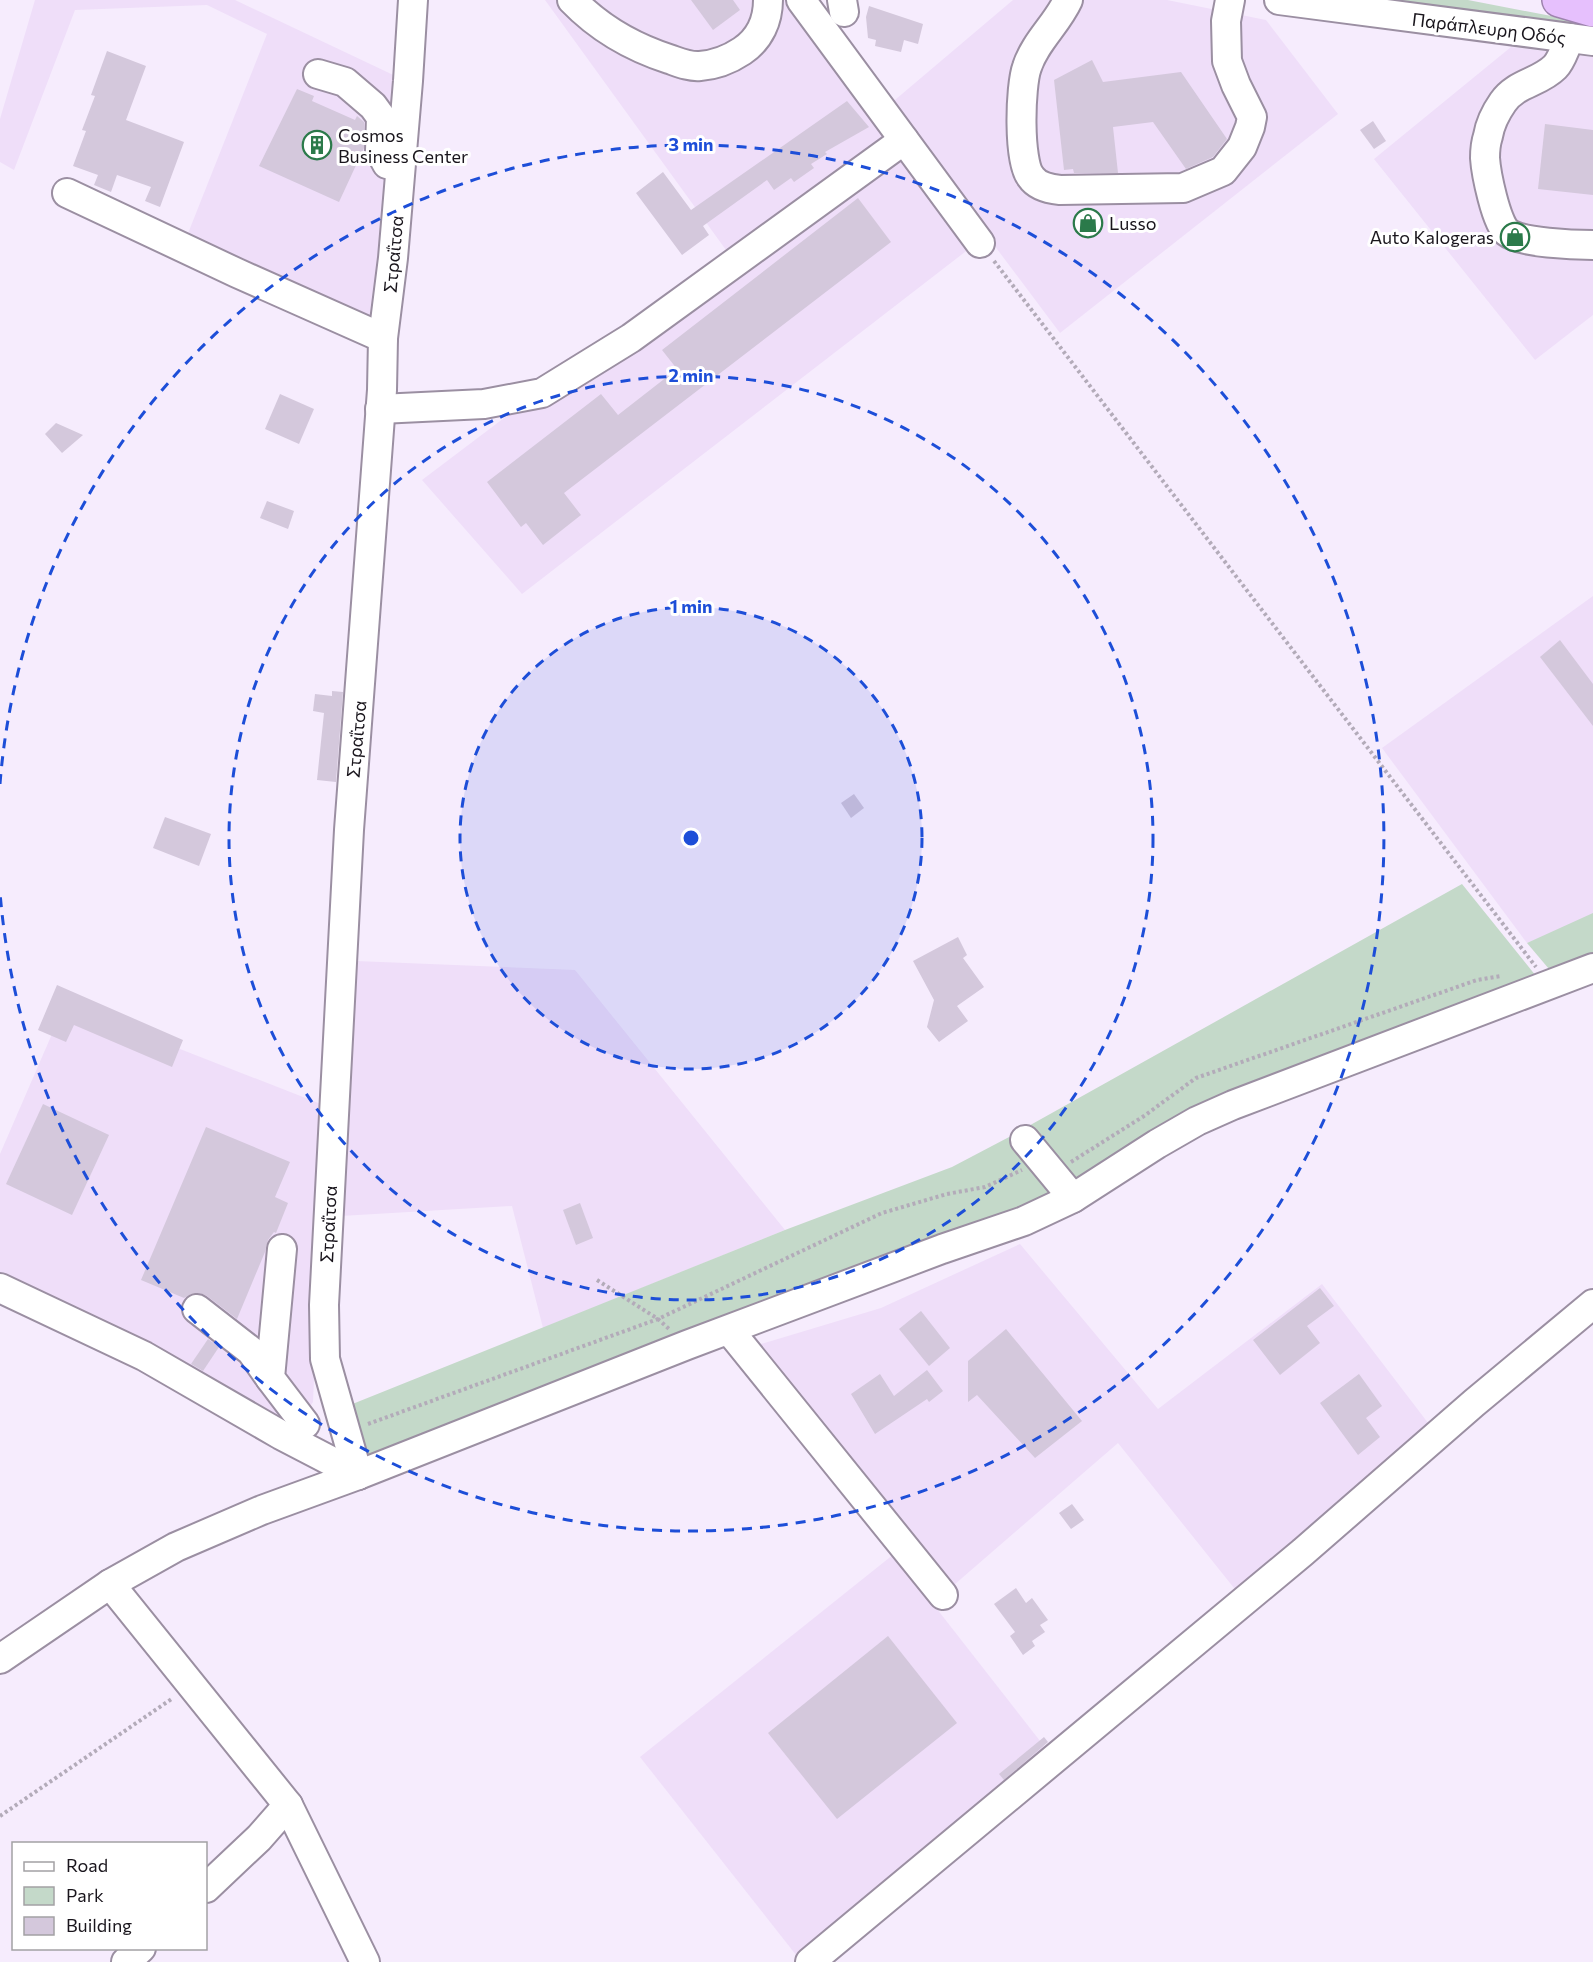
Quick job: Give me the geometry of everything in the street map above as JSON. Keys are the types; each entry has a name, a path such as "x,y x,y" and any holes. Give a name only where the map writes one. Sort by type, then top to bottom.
{"highway":[{"path":"1559,0 1593,10"}],"street":[{"name":"Στραΐτσα","path":"357,1475 325,1359 324,1305 349,830 380,409 383,338 392,268 413,0"},
{"path":"572,0 609,32 636,46 682,64 698,66 731,57 752,42 761,32 768,13 768,0"},
{"path":"801,0 980,243"},
{"path":"1068,0 1061,15 1042,38 1027,66 1023,81 1023,145 1027,168 1031,177 1048,188 1060,190 1184,188 1223,171 1242,147 1252,117 1227,61 1226,21 1230,0"},
{"name":"Παράπλευρη Οδός","path":"1279,0 1581,40"},
{"path":"1581,40 1540,79 1514,89 1503,101 1494,117 1488,136 1485,159 1494,204 1502,226 1508,234 1542,241 1593,245"},
{"path":"318,74 345,82 373,106 381,117 380,151 387,164 400,167"},
{"path":"380,409 484,404 542,393 631,338 904,140"},
{"path":"67,193 237,273 383,338"},
{"path":"0,1659 110,1584 176,1547 262,1510 729,1330 942,1249 1024,1221 1073,1198 1197,1121 1233,1105 1593,968"},
{"path":"1040,1158 1073,1198"},
{"path":"270,1378 282,1249"},
{"path":"0,1288 293,1430 357,1475"},
{"path":"810,1962 1303,1552 1474,1403 1593,1304"},
{"path":"197,1309 251,1351 270,1378 293,1430"},
{"path":"729,1330 943,1595"},
{"path":"293,1430 321,1406 325,1359"},
{"path":"110,1584 288,1805 365,1962"},
{"path":"207,1887 259,1838 288,1805"},
{"path":"126,1962 139,1950"}],"path":[{"path":"980,243 1538,969 1528,971"},
{"path":"344,1432 658,1319 882,1213 947,1194 985,1187 1040,1158 1144,1116 1196,1078 1477,980 1507,975"},
{"path":"597,1280 658,1319"},
{"path":"0,1816 192,1685"}],"shaded area":[{"path":"35,0 235,0 406,81 382,326 183,246 267,34 207,5 75,10 14,170 0,162 0,119"},
{"path":"545,0 791,0 974,245 522,594 422,480 726,250"},
{"name":"Lusso","path":"1013,0 1167,0 1266,20 1338,114 1060,333 889,105"},
{"name":"Auto Kalogeras","path":"1511,47 1593,57 1593,315 1535,360 1374,159"},
{"path":"1593,596 1593,917 1527,943 1382,748"},
{"path":"356,961 575,970 785,1230 543,1328 512,1206 341,1216"},
{"path":"65,1004 326,1106 313,1402 306,1413 281,1425 0,1275 0,1154"},
{"path":"1020,1244 1158,1409 1322,1284 1438,1436 1242,1598 1118,1443 947,1591 751,1347 881,1308"},
{"path":"894,1554 1051,1755 800,1960 640,1757"}],"green space":[{"path":"1316,0 1468,0 1593,24 1593,34"},
{"path":"1462,884 1544,986 1235,1100 1086,1186 1062,1171 1025,1128"},
{"path":"1593,913 1593,970 1560,982 1527,943"},
{"path":"1011,1136 1031,1159 1069,1194 369,1457 359,1452 345,1407 785,1230 952,1167"}],"building":[{"path":"691,0 733,0 740,10 713,30"},
{"path":"869,6 923,24 918,44 904,40 901,52 875,46 876,40 868,38 866,17"},
{"path":"107,51 146,66 126,120 184,142 160,207 145,201 151,187 117,175 111,192 94,185 98,175 73,166 86,131 82,130 95,96 91,95"},
{"path":"1092,60 1103,82 1181,72 1227,139 1213,157 1186,169 1153,122 1113,127 1118,173 1074,173 1073,169 1064,170 1054,80"},
{"name":"Cosmos Business Center","path":"297,89 314,96 312,101 355,120 357,116 364,122 364,148 339,202 259,166"},
{"path":"847,101 869,127 825,152 827,154 811,164 814,168 794,182 791,178 774,190 767,180 703,226 709,235 682,255 636,193 663,172 691,210"},
{"path":"1373,121 1386,141 1374,149 1360,130"},
{"path":"1545,124 1593,130 1593,195 1538,189"},
{"path":"858,198 891,242 564,493 581,515 543,545 526,523 521,527 487,482 601,394 618,415 677,369 662,350"},
{"path":"280,394 314,409 299,444 265,429"},
{"path":"56,423 83,435 62,453 45,434"},
{"path":"267,501 294,511 288,529 260,518"},
{"path":"1560,640 1593,684 1593,726 1540,657"},
{"path":"332,691 343,692 336,782 317,780 324,713 313,711 315,694 332,696"},
{"path":"854,794 864,808 851,818 841,803"},
{"path":"165,817 211,834 199,866 153,848"},
{"path":"958,937 967,955 963,958 984,987 957,1006 968,1021 939,1042 927,1027 934,1000 913,961"},
{"path":"57,985 183,1040 172,1067 74,1025 66,1042 38,1030"},
{"path":"43,1104 109,1135 72,1215 6,1184"},
{"path":"206,1127 290,1162 275,1197 288,1203 276,1233 274,1232 268,1240 237,1319 200,1293 184,1298 141,1280"},
{"path":"580,1203 593,1238 576,1245 563,1210"},
{"path":"1320,1288 1334,1306 1307,1326 1320,1343 1280,1375 1253,1340"},
{"path":"921,1311 950,1348 929,1366 899,1329"},
{"path":"1006,1329 1082,1421 1035,1458 977,1395 968,1402 968,1361"},
{"path":"208,1339 219,1347 203,1371 191,1364"},
{"path":"927,1370 943,1391 929,1402 927,1399 875,1434 851,1394 880,1374 894,1396"},
{"path":"1359,1374 1382,1406 1366,1418 1380,1437 1358,1455 1320,1403"},
{"path":"1072,1504 1084,1520 1071,1529 1059,1513"},
{"path":"1016,1588 1026,1603 1032,1598 1048,1620 1040,1625 1045,1632 1032,1641 1035,1646 1023,1655 1010,1636 1015,1632 994,1604"},
{"path":"888,1636 957,1723 837,1819 768,1733"},
{"path":"1044,1737 1048,1742 1004,1780 999,1774"}],"place":[{"name":"Cosmos Business Center","path":"317,145"},
{"name":"Lusso","path":"1088,223"},
{"name":"Auto Kalogeras","path":"1515,237"}]}
